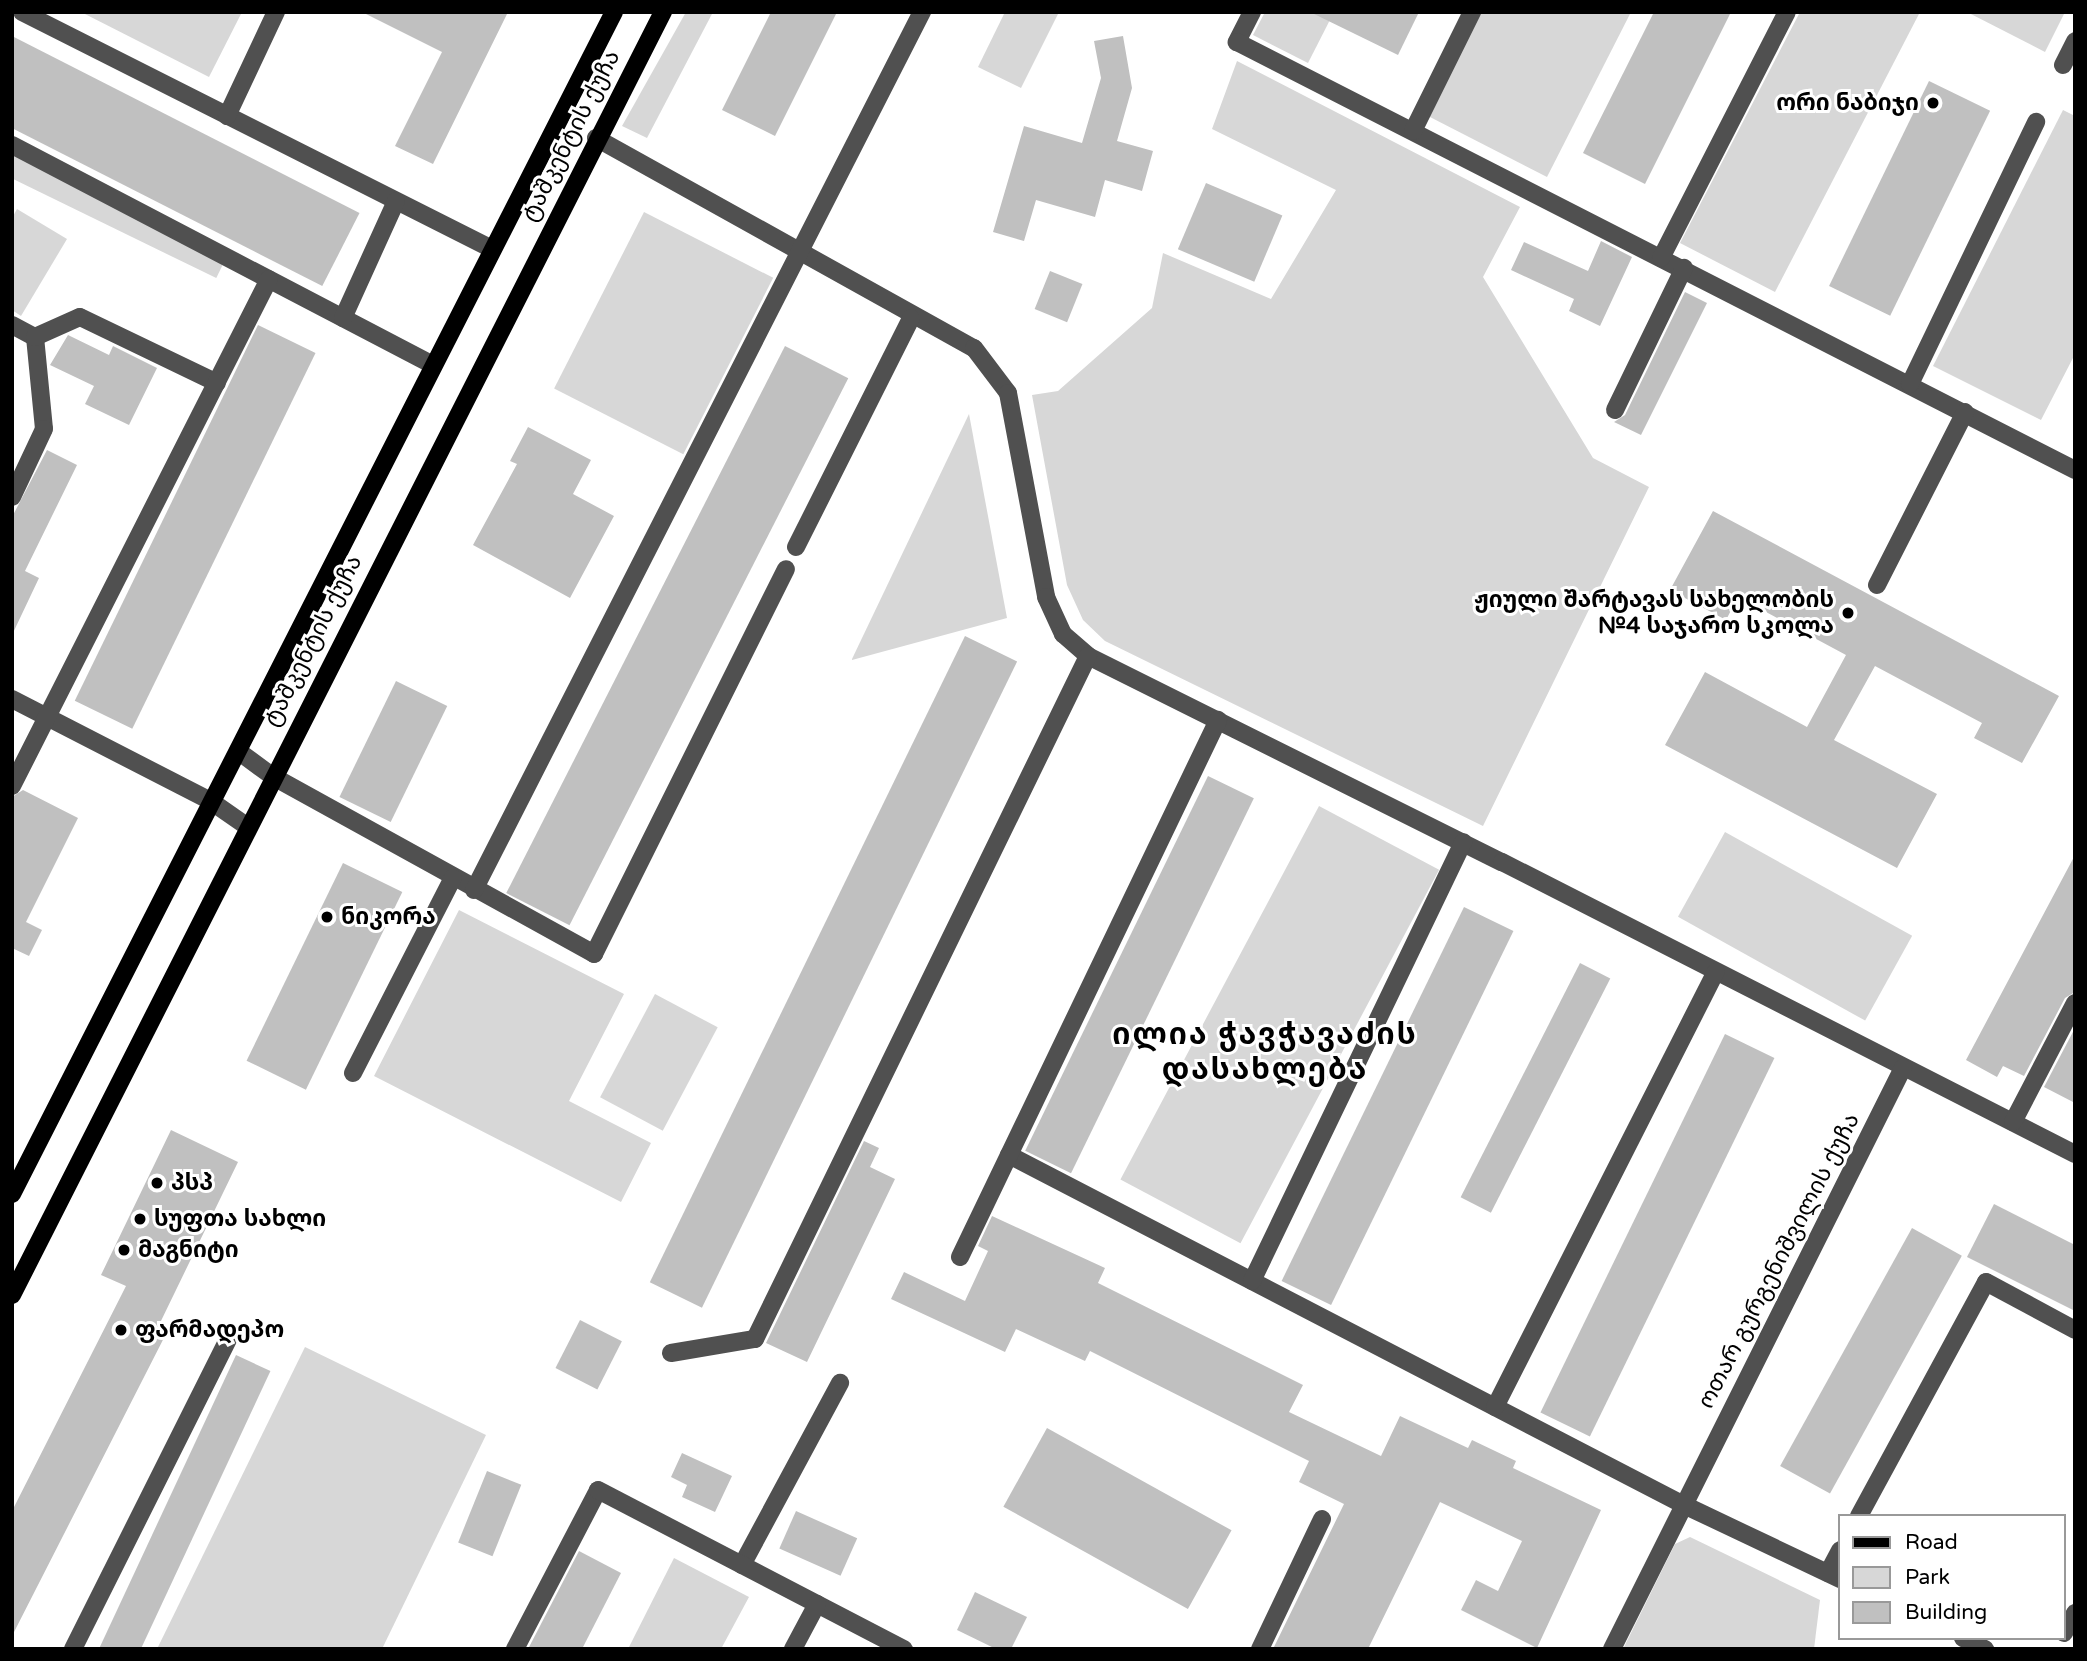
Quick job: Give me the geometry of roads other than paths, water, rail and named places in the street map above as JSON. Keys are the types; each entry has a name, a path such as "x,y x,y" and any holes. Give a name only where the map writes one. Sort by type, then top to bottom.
{"main road":[{"name":"ტაშკენტის ქუჩა","path":"12,1194 614,12"},
{"name":"ტაშკენტის ქუჩა","path":"12,1295 272,776 596,138 663,12"}],"street":[{"path":"22,12 492,249"},
{"path":"228,116 276,12"},
{"path":"474,890 922,12"},
{"path":"1252,12 1237,42 2075,470"},
{"path":"1413,131 1472,12"},
{"path":"1661,258 1787,12"},
{"path":"2063,65 2075,41"},
{"path":"1910,384 2036,122"},
{"path":"596,138 912,318 974,348 1008,393 1046,597 1063,634 1087,656 1463,842 2075,1154"},
{"path":"12,145 433,365"},
{"path":"343,318 396,201"},
{"path":"1615,410 1684,268"},
{"path":"12,786 269,279"},
{"path":"35,337 80,317 216,383"},
{"path":"796,547 912,318"},
{"path":"12,325 35,337"},
{"path":"12,497 44,429 35,337"},
{"path":"1877,585 1965,412"},
{"path":"238,751 272,776 594,954 786,569"},
{"path":"671,1353 755,1339 1087,656"},
{"path":"12,699 212,802 248,827"},
{"path":"960,1257 1218,720"},
{"path":"1252,1281 1463,842"},
{"path":"353,1073 453,878"},
{"path":"1495,1407 1716,972"},
{"path":"2013,1122 2075,1003"},
{"name":"ოთარ გურგენიშვილის ქუჩა","path":"1612,1649 1903,1068"},
{"path":"1009,1156 1684,1505 1834,1576 1839,1554"},
{"path":"1860,1514 1986,1282 2075,1330"},
{"path":"73,1649 228,1340"},
{"path":"742,1565 840,1382"},
{"path":"515,1649 598,1490 904,1649"},
{"path":"1260,1649 1322,1519"},
{"path":"793,1649 817,1604"},
{"path":"2066,1629 2075,1613"}],"place":[{"name":"ორი ნაბიჯი","path":"1933,103"},
{"name":"ჟიული შარტავას სახელობის №4 საჯარო სკოლა","path":"1848,613"},
{"name":"ნიკორა","path":"327,917"},
{"name":"პსპ","path":"157,1183"},
{"name":"სუფთა სახლი","path":"140,1219"},
{"name":"მაგნიტი","path":"124,1250"},
{"name":"ფარმადეპო","path":"121,1330"}],"district":[{"name":"ილია ჭავჭავაძის დასახლება","path":"1265,1052"}]}
